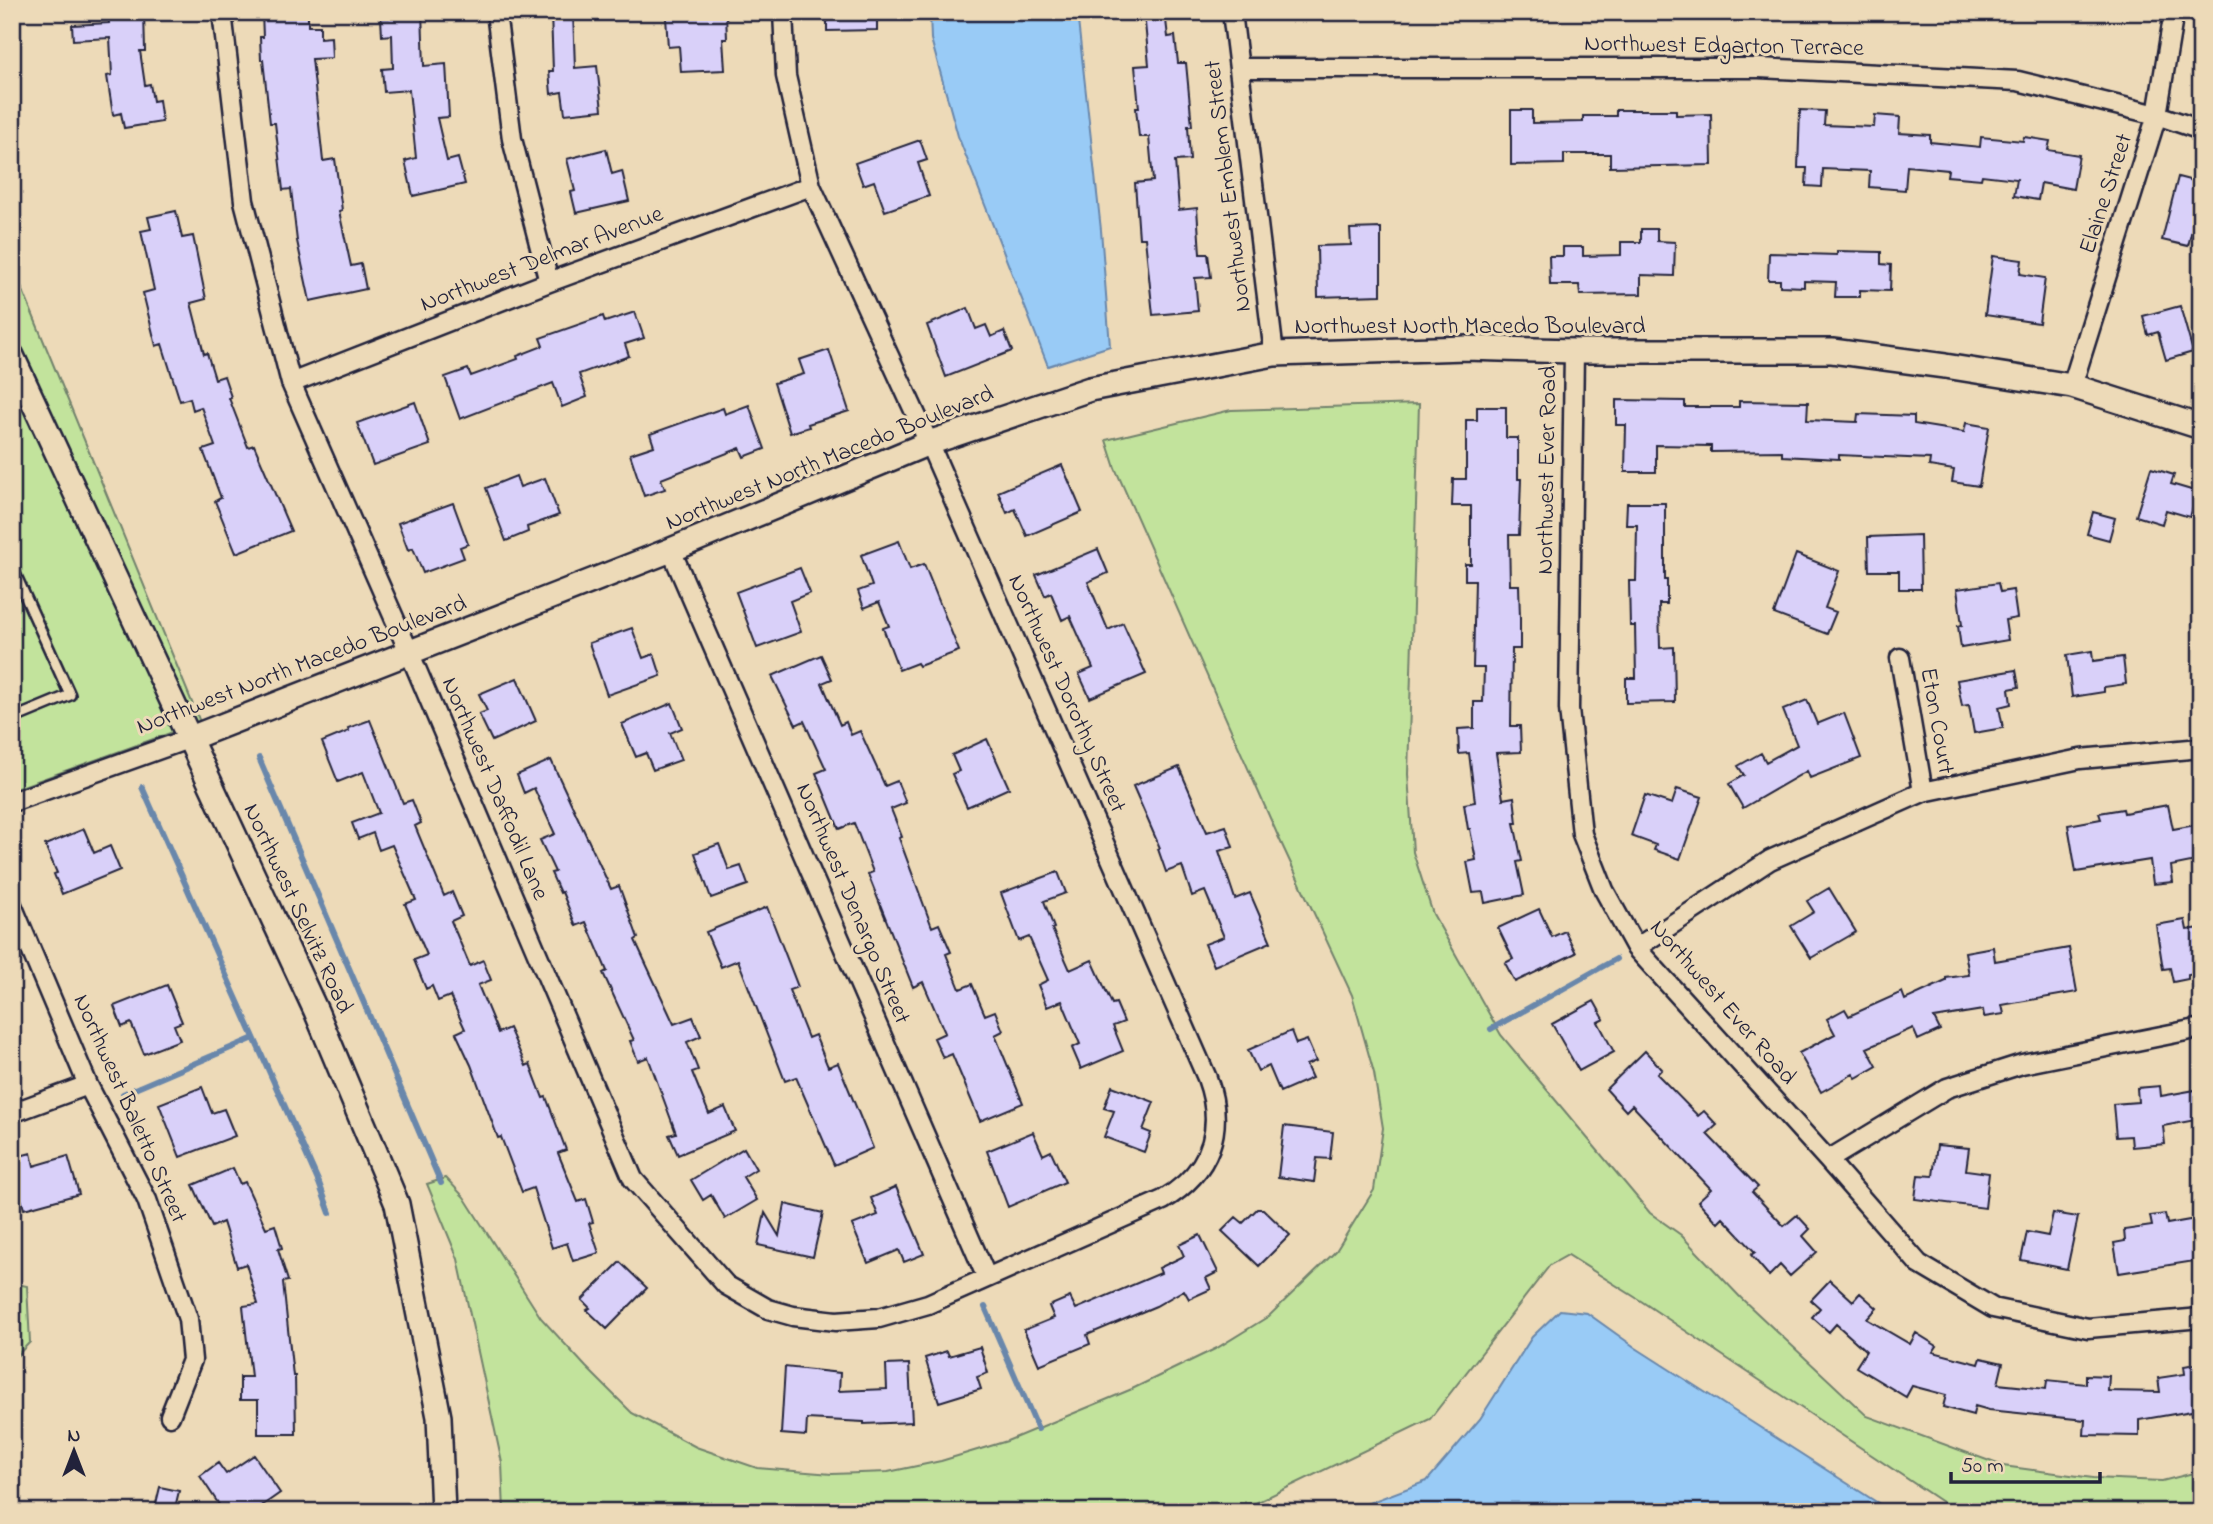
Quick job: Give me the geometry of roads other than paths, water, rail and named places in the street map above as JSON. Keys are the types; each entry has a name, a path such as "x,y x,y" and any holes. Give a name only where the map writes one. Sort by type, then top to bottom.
{"street":[{"name":"Northwest Daffodil Lane","path":"222,12 244,201 291,383 410,653 633,1179 726,1284 768,1309 793,1316 836,1321 879,1318 928,1304 988,1278"},
{"path":"496,12 512,139 549,282"},
{"name":"Northwest Dorothy Street","path":"783,12 786,76 811,186 929,443 1208,1078 1216,1111 1213,1137 1204,1162 1178,1191 988,1278"},
{"name":"Northwest Emblem Street","path":"1232,12 1274,354"},
{"name":"Elaine Street","path":"2072,386 2158,115 2174,12"},
{"name":"Northwest Edgarton Terrace","path":"1239,68 1759,68 2018,81 2158,115 2201,130"},
{"name":"Northwest Delmar Avenue","path":"291,383 549,282 811,186"},
{"name":"Northwest North Macedo Boulevard","path":"12,802 188,739 410,653 671,550 929,443 1090,389 1274,354 1466,348 1574,351 1832,351 2072,386 2201,427"},
{"name":"Northwest Ever Road","path":"1574,351 1569,709 1579,809 1582,834 1604,890 1636,948 1919,1264 1993,1308 2088,1328 2201,1318"},
{"name":"Northwest Selvitz Road","path":"12,356 316,1011 397,1204 439,1417 443,1512"},
{"name":"Northwest Denargo Street","path":"671,550 988,1278"},
{"name":"Eton Court","path":"1900,658 1923,792"},
{"path":"1636,948 1770,860 1923,792 2080,759 2201,748"},
{"name":"Northwest Baletto Street","path":"12,905 88,1085 147,1200 187,1319 192,1360 170,1416"},
{"path":"1828,1160 1947,1088 2022,1064 2201,1028"},
{"path":"12,1113 88,1085"}],"lane":[{"path":"12,567 70,695 12,719"}],"water":[{"path":"930,12 1077,12 1101,230 1110,346 1048,366 958,136 931,39"},
{"path":"1560,1310 1587,1313 1636,1348 1892,1512 1345,1512 1427,1481 1480,1419 1532,1337"}],"waterway":[{"path":"259,758 441,1183"},
{"path":"142,787 330,1213"},
{"path":"1491,1029 1616,959"},
{"path":"98,1038 116,1077"},
{"path":"123,1094 254,1038"},
{"path":"128,1106 149,1150"},
{"path":"985,1307 1038,1429"}]}
